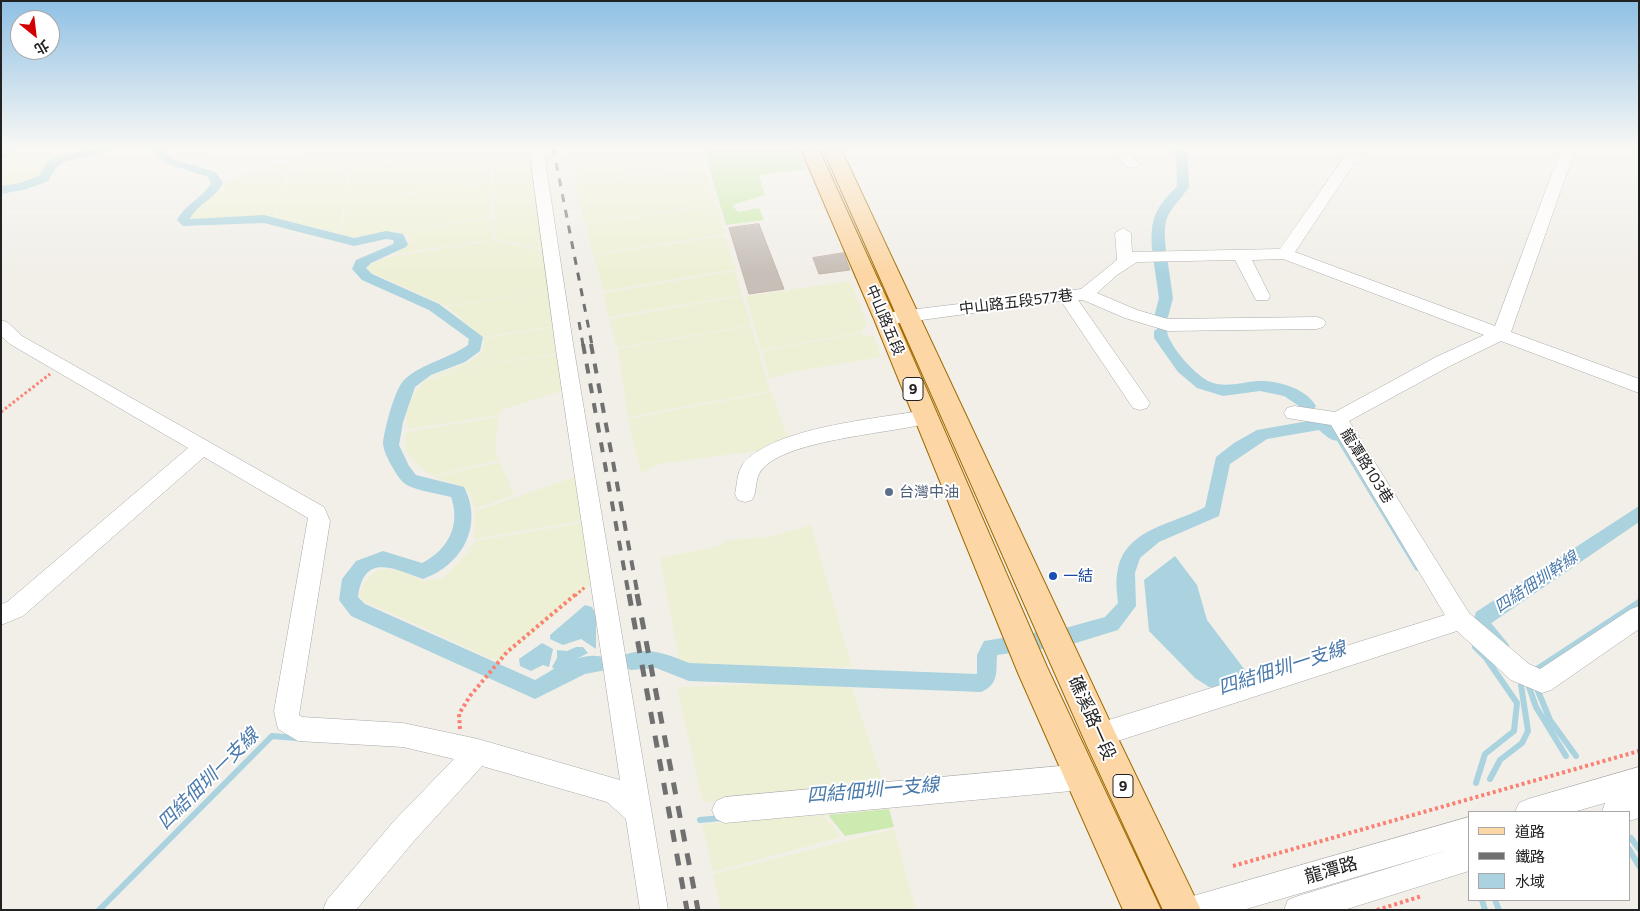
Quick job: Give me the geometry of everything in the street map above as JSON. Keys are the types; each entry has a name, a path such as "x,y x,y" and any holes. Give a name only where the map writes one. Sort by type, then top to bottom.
{"main road":[{"name":"中山路五段","path":"830,190 896,318 1066,661"},
{"name":"中山路五段","path":"847,190 896,318 925,417 1034,674"},
{"name":"礁溪路一段","path":"1066,661 1182,910"},
{"name":"礁溪路一段","path":"1034,674 1142,910"}],"street":[{"path":"542,190 565,350 654,910"},
{"path":"1329,190 1284,254 1639,386"},
{"path":"1501,334 1554,190"},
{"path":"1123,232 1125,261"},
{"name":"中山路五段577巷","path":"896,318 1085,294 1125,261 1133,257 1284,254"},
{"path":"1241,255 1262,296"},
{"path":"1085,294 1123,310 1168,325 1317,323"},
{"path":"1066,295 1140,403"},
{"path":"1,326 16,340 317,513 318,526 286,711 287,721 298,729 403,735 470,750 614,791 639,813"},
{"name":"龍潭路103巷","path":"1501,334 1442,362 1337,419 1461,620 1520,672 1542,682 1639,616"},
{"path":"1294,413 1337,419"},
{"path":"745,494 750,470 771,452 795,441 925,417"},
{"path":"1,615 15,609 201,448"},
{"path":"1099,735 1461,620"},
{"path":"337,910 470,750"},
{"path":"725,810 1082,777"},
{"path":"1531,811 1639,780"},
{"path":"1618,811 1639,805"},
{"name":"龍潭路","path":"1193,910 1468,830"},
{"name":"龍潭路","path":"1298,910 1468,857"}],"path":[{"path":"1,412 61,366"},
{"path":"470,750 459,714 470,696 484,682 507,652 592,581"},
{"path":"1233,866 1639,751"}],"green space":[{"path":"222,190 282,190 274,218 190,219 191,213"},
{"path":"284,190 346,190 340,229 334,232 276,218"},
{"path":"348,190 434,190 347,201"},
{"path":"441,190 491,190 491,217 349,238 338,235 336,232 342,230 346,202"},
{"path":"493,190 534,190 543,249 495,239"},
{"path":"577,190 712,190 717,204 585,223"},
{"path":"716,190 763,190 765,195 735,204 733,207 739,212 759,208 764,220 726,225"},
{"path":"717,205 725,234 593,254 586,224"},
{"path":"492,218 493,239 396,254 412,240 408,235 394,232"},
{"path":"725,236 736,269 604,291 593,255"},
{"path":"493,240 544,251 550,291 446,306 370,272 367,265 390,257"},
{"path":"735,271 742,295 608,317 604,293"},
{"path":"850,281 867,323 862,332 761,350 746,296"},
{"path":"551,291 556,326 482,337 447,307"},
{"path":"742,296 751,325 617,348 609,319"},
{"path":"751,326 770,391 628,417 618,349"},
{"path":"557,327 560,353 471,367 426,379 469,362 485,348 483,338"},
{"path":"862,333 864,336 874,335 881,357 791,372 770,379 762,351"},
{"path":"561,354 565,390 501,410 500,415 408,429 405,410 415,392 425,381 474,367"},
{"path":"771,392 788,437 757,451 658,464 641,473 628,419"},
{"path":"499,417 495,448 499,460 432,476 413,461 405,448 406,432"},
{"path":"500,462 514,495 474,509 470,494 463,487 433,477"},
{"path":"581,475 588,520 474,539 475,511"},
{"path":"588,522 593,583 499,662 364,601 359,595 366,580 378,570 387,569 404,572 422,581 442,579 464,557 475,541"},
{"path":"811,525 852,667 694,667 679,660 660,558 715,547 729,540 770,537"},
{"path":"786,683 852,688 885,788 703,802 677,687"},
{"path":"889,809 894,827 845,836 828,815"},
{"path":"824,815 841,837 713,872 702,824"},
{"path":"894,829 915,907 907,910 721,910 713,874"}],"water":[{"path":"1175,556 1197,585 1207,620 1248,674 1221,689 1209,687 1195,678 1149,631 1144,580"},
{"path":"585,605 592,607 596,615 596,649 581,639 563,645 550,639 550,635"},
{"path":"542,643 553,649 549,667 543,665 531,671 520,666 519,659"},
{"path":"576,647 583,647 588,653 555,670 552,667 557,658 557,650 567,651"}],"building":[{"path":"759,224 784,289 749,294 729,228"},
{"path":"844,253 850,270 819,274 813,258"}],"waterway":[{"path":"214,190 190,209 183,220 187,223 264,219 354,242 386,235 398,237 401,244 361,263 359,269 367,277 434,307 476,337 475,347 460,358 426,371 408,384 395,422 391,445 402,470 411,480 458,492 464,516 463,528 459,539 445,558 423,571 383,558 362,566 351,579 348,600 358,610 535,690 583,665 599,664"},
{"path":"1159,250 1158,228 1160,214 1181,190"},
{"path":"1160,257 1166,298 1161,317"},
{"path":"1161,331 1161,338 1183,368 1202,384 1223,391 1260,386 1288,391 1308,406"},
{"path":"631,661 656,659 689,672 981,683 987,676 987,655 991,647 1069,636 1111,624 1127,606 1126,573 1134,552 1153,537 1213,511 1222,461 1240,447 1263,434 1313,426 1318,421"},
{"path":"1319,422 1337,436"},
{"path":"1337,436 1417,568"},
{"name":"四結佃圳幹線","path":"1483,618 1639,513"},
{"path":"1537,669 1639,602"},
{"name":"四結佃圳幹線","path":"1483,618 1506,646"},
{"name":"四結佃圳幹線","path":"1484,620 1494,636"},
{"path":"1475,647 1486,658 1517,703 1514,731 1485,754 1476,783"},
{"path":"1490,779 1500,760 1522,743 1528,731 1521,685"},
{"name":"四結佃圳幹線","path":"1529,687 1536,707 1566,756"},
{"path":"1538,691 1550,720 1576,756"},
{"name":"四結佃圳一支線","path":"99,910 272,736 296,738"},
{"name":"四結佃圳一支線","path":"700,820 722,818"},
{"path":"1631,838 1639,849"},
{"name":"四結佃圳幹線","path":"1630,851 1639,866"},
{"path":"1482,901 1485,910"},
{"path":"1495,901 1499,910"}],"railway":[{"path":"561,190 592,345"},
{"path":"579,322 583,345"},
{"path":"583,344 629,596"},
{"path":"591,344 638,596"},
{"path":"629,594 687,910"},
{"path":"637,594 698,910"}],"place":[{"name":"台灣中油","path":"889,492"},
{"name":"一結","path":"1053,576"}]}
